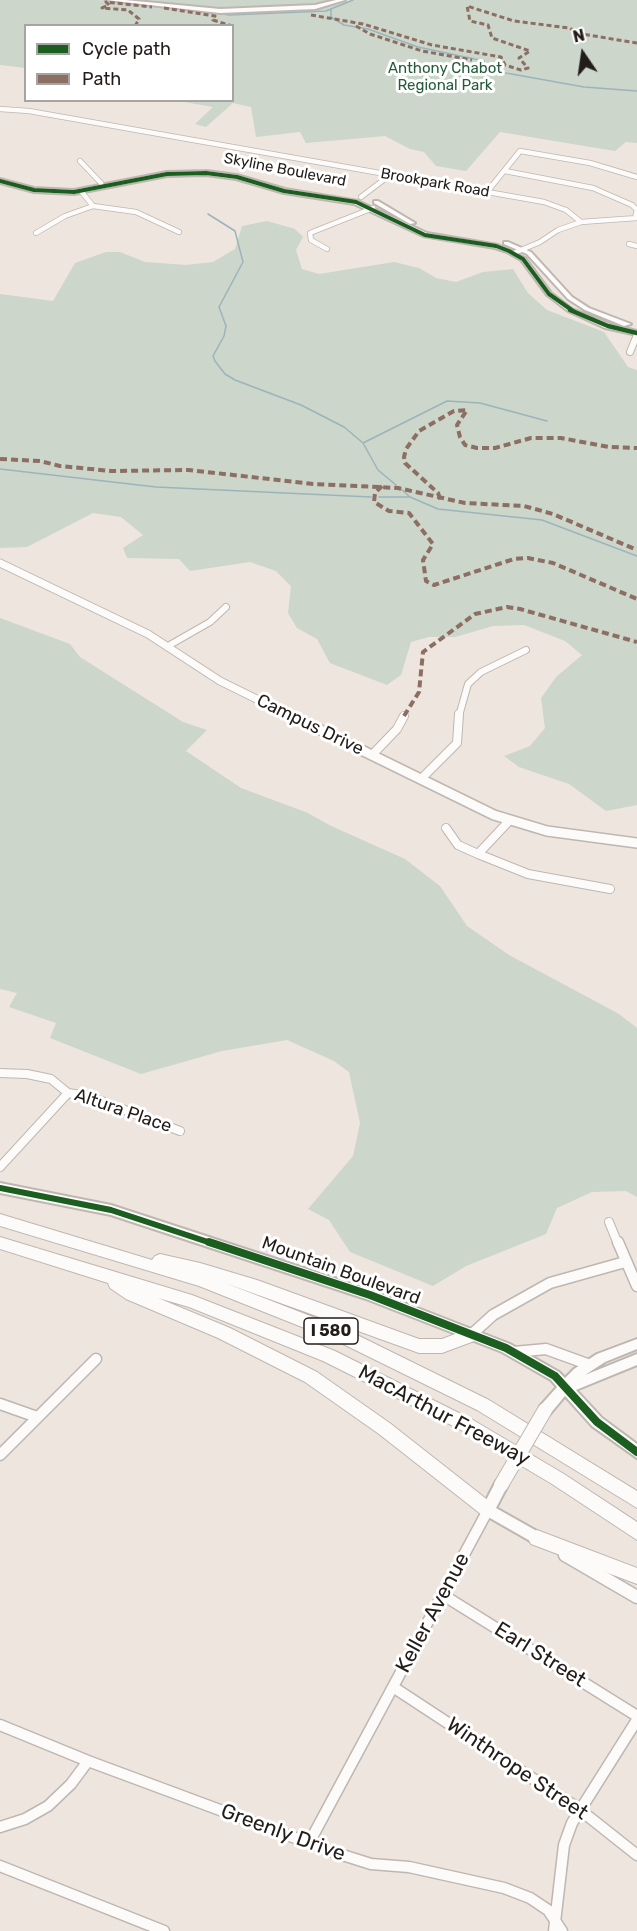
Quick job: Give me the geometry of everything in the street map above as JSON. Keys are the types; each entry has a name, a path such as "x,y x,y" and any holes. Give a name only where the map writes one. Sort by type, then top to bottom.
{"highway":[{"name":"MacArthur Freeway","path":"0,1220 248,1297 392,1359 527,1430 637,1500"},
{"name":"MacArthur Freeway","path":"0,1243 235,1318 376,1378 511,1450 637,1532"},
{"path":"115,1254 182,1264 225,1276 419,1346 442,1346 471,1335"},
{"path":"104,1275 132,1294 224,1333 311,1377 385,1429 488,1510"},
{"path":"537,1538 637,1576"}],"main road":[{"path":"109,0 220,11 315,7 342,0"},
{"name":"Skyline Boulevard","path":"0,173 25,183 74,187 165,170 207,169 234,171 291,187 361,197 385,206 430,231 497,240 523,249 570,298 610,319 637,326"},
{"name":"Skyline Boulevard","path":"0,181 34,190 81,191 167,174 206,173 237,177 284,191 348,200 373,208 405,227 425,235 496,246 514,253 526,263 549,294 570,310 608,326 637,334"},
{"name":"Mountain Boulevard","path":"0,1188 111,1210 370,1295 514,1352 555,1376 608,1433 637,1452"},
{"name":"Keller Avenue","path":"488,1510 545,1410 566,1389 572,1379 590,1365 637,1344"},
{"name":"Keller Avenue","path":"566,1389 637,1359"},
{"path":"488,1510 537,1538"}],"street":[{"name":"Brookpark Road","path":"0,109 29,111 552,203 581,222"},
{"path":"488,192 520,151 597,164 637,177"},
{"path":"80,161 101,183"},
{"path":"505,171 593,188 632,205 637,210 636,218 581,222 558,230 514,253"},
{"path":"361,197 390,175"},
{"path":"81,191 93,206"},
{"path":"36,233 65,216 93,206 136,212 179,232"},
{"path":"327,249 311,240 310,234 373,208"},
{"path":"629,244 637,246"},
{"path":"630,352 637,334"},
{"name":"Campus Drive","path":"0,563 148,634 220,681 509,821 547,831 637,843"},
{"path":"168,646 210,622 226,606"},
{"path":"421,779 457,743 459,712 468,684 482,672 526,650"},
{"path":"372,755 397,729 404,716"},
{"path":"478,854 509,821"},
{"path":"446,828 458,845 528,874 597,885 610,890"},
{"name":"Altura Place","path":"0,1073 27,1074 51,1079 69,1093 88,1096 180,1131"},
{"path":"0,1167 69,1093"},
{"path":"609,1222 637,1286"},
{"path":"471,1335 493,1315 550,1283 625,1262"},
{"name":"Mountain Boulevard","path":"514,1352 535,1348 546,1349 590,1365"},
{"path":"0,1455 96,1359"},
{"path":"0,1404 37,1417"},
{"name":"Keller Avenue","path":"309,1844 488,1510"},
{"path":"537,1538 637,1597"},
{"name":"Earl Street","path":"443,1595 637,1718"},
{"name":"Winthrope Street","path":"393,1687 579,1809 637,1855"},
{"path":"557,1927 564,1845 579,1809 637,1718"},
{"name":"Greenly Drive","path":"0,1725 88,1761 309,1844 371,1864 409,1868 504,1888 530,1898 557,1927"},
{"path":"0,1827 25,1819 48,1806 71,1784 88,1761"},
{"path":"0,1866 164,1931"}],"green space":[{"name":"Anthony Chabot Regional Park","path":"0,0 98,0 216,12 314,9 351,0 637,0 637,143 626,142 615,151 500,132 466,171 436,166 424,152 410,149 385,136 306,143 300,132 256,137 251,107 233,103 206,127 195,124 213,107 184,102 234,102 234,24 24,24 24,68 0,65"},
{"path":"120,0 338,0 312,6 228,9"},
{"path":"267,221 295,229 303,237 296,250 302,269 319,274 394,262 419,268 436,278 456,282 483,272 513,269 528,293 547,310 604,332 628,367 637,370 637,805 606,811 569,784 519,767 504,756 530,746 545,728 541,698 556,677 582,655 565,641 524,625 493,626 455,637 429,637 411,642 401,675 387,685 330,663 317,639 297,628 288,613 291,586 276,571 250,562 190,571 179,559 127,558 123,548 143,535 121,517 93,513 27,547 0,548 0,294 53,301 75,263 106,252 120,252 145,262 186,265 213,262 235,249 242,226"},
{"path":"0,618 70,644 80,657 183,722 207,730 186,751 241,788 308,813 329,825 405,859 440,886 467,926 509,955 619,1014 637,1028 637,1197 626,1191 592,1192 557,1208 546,1234 466,1266 433,1286 350,1252 329,1220 308,1209 353,1156 360,1123 349,1072 334,1061 287,1040 222,1051 141,1074 50,1038 56,1023 9,1007 17,993 0,989"}],"waterway":[{"path":"104,0 128,4"},
{"path":"202,11 229,15 326,11 353,0"},
{"path":"331,10 331,17 344,25 368,29 418,47 484,61 486,66 506,73 584,87 637,91"},
{"path":"208,214 235,231 243,262 219,307 226,326 224,336 213,356 215,361 225,374 235,380 301,405 344,427 363,443"},
{"path":"363,443 447,401 480,403 547,421"},
{"path":"363,443 378,470 396,485"},
{"path":"0,469 156,487 371,497"},
{"path":"401,489 410,497 438,509 542,520 637,556"},
{"path":"379,497 409,497"}],"marked path":[{"path":"136,24 139,19 128,10 102,8 109,5 106,2 152,7"},
{"path":"311,15 363,24 432,45 501,57 505,65 521,70 528,68 519,58 530,51 513,43 492,38 488,25 470,21 467,6 514,21 569,28 582,34 637,43"},
{"path":"164,8 215,16 213,20 226,24"},
{"path":"356,26 370,34 407,44 422,51 472,60"},
{"path":"440,499 438,493 405,463 404,457 406,449 419,431 454,411 467,410 457,425 460,437 465,445 477,448 495,448 531,438 561,438 609,447 637,448"},
{"path":"0,459 40,461 60,466 111,471 189,470 313,484 398,488 465,503 524,506 553,514 637,550"},
{"path":"382,486 375,493 374,502 389,511 409,513 433,544 423,560 426,581 434,585 514,559 528,558 553,563 637,599"},
{"path":"404,716 419,692 423,652 475,614 507,607 520,609 637,642"}],"cycle path":[{"path":"0,181 34,190 74,192 167,174 206,173 237,177 284,191 356,202 425,235 496,246 509,251 523,259 549,294 570,310 608,326 637,333"},
{"path":"0,1188 111,1210 370,1295 506,1348 555,1376 597,1422 637,1452"}]}
